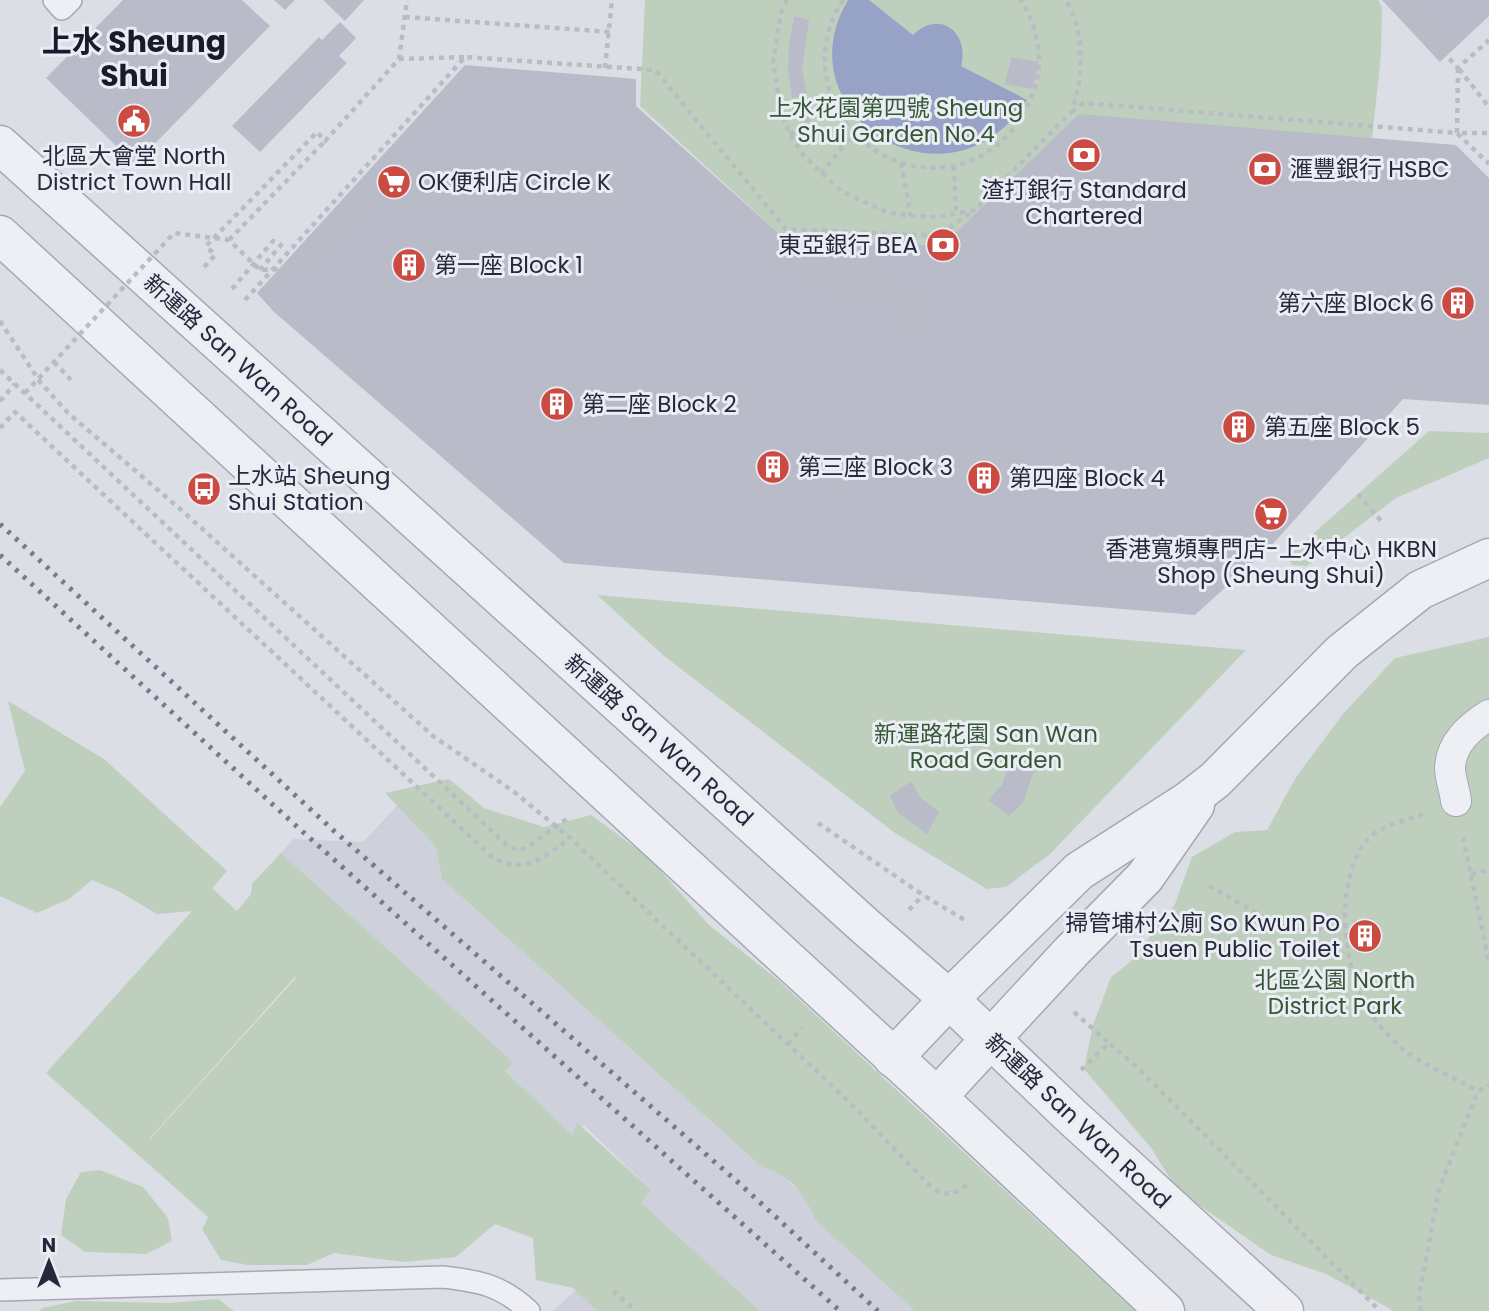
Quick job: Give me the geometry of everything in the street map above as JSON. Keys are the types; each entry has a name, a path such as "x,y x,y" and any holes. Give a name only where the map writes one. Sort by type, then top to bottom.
{"street":[{"name":"新運路 San Wan Road","path":"0,145 949,999 1284,1311"},
{"path":"0,235 937,1097 1165,1311"},
{"path":"893,1058 1079,871 1188,801 1210,783 1342,652 1420,590 1489,558"},
{"path":"1456,801 1450,768 1456,746 1471,726 1489,715"},
{"path":"937,1097 1071,952 1145,877 1210,783"}],"lane":[{"path":"54,0 62,9 71,0"},
{"path":"0,1290 443,1277 480,1281 517,1300 528,1311"}],"path":[{"path":"229,240 325,141 399,59 407,0"},
{"path":"605,68 612,0"},
{"path":"787,0 781,13 773,62 781,111 790,135 804,156 841,191 886,212 911,216 956,215 975,210"},
{"path":"843,0 827,33 824,66 831,100 847,128 873,150 901,163 928,168 954,166 985,154 1007,137 1028,108 1037,81 1039,61 1035,32 1020,0"},
{"path":"1066,0 1081,48 1079,92 1071,112"},
{"path":"1395,0 1458,68 1489,107"},
{"path":"405,17 611,32"},
{"path":"1489,40 1458,68 1457,133 1489,164"},
{"path":"399,59 465,57 655,70 786,229 937,236 975,210 1083,103 1457,133 1489,133"},
{"path":"244,300 465,57"},
{"path":"790,135 831,100"},
{"path":"204,267 215,255 206,246 317,132 325,141"},
{"path":"821,174 853,133"},
{"path":"901,163 911,216"},
{"path":"954,166 956,215"},
{"path":"25,393 174,233 229,240 260,270 304,268 378,186"},
{"path":"817,231 814,240 813,284 910,292 910,331"},
{"path":"232,289 273,241 281,246 260,270"},
{"path":"0,321 40,382 68,413 179,508 433,736 513,791 570,838 847,1100 933,1189 943,1194 954,1194 972,1180"},
{"path":"54,362 71,380"},
{"path":"0,370 495,836 509,847 519,850 528,847 568,818"},
{"path":"0,401 15,384"},
{"path":"0,428 15,412 502,864 524,865 538,861 570,838"},
{"path":"1358,494 1382,522"},
{"path":"1478,1091 1403,1049 1365,1006 1350,962 1343,911 1350,874 1363,844 1377,832 1456,801 1489,963"},
{"path":"1471,874 1489,870"},
{"path":"1209,886 1276,924 1317,931 1343,911"},
{"path":"923,895 971,924"},
{"path":"1069,1008 1139,1069 1380,1311"},
{"path":"1074,1077 1109,1043"},
{"path":"1421,1311 1419,1296 1439,1189 1478,1091 1489,1086"},
{"path":"613,1291 636,1311"}],"shaded area":[{"path":"398,805 436,847 442,879 763,1168 777,1170 808,1200 815,1220 916,1311 755,1311 641,1203 651,1190 584,1125 572,1135 505,1071 513,1062 281,853 293,839 363,842"},
{"path":"577,1289 599,1311 553,1311"}],"green space":[{"name":"上水花園第四號 Sheung Shui Garden No.4","path":"645,0 1378,0 1382,7 1381,55 1372,139 943,245 786,240 640,106"},
{"path":"1429,431 1489,433 1489,458 1396,498 1307,566 1292,565 1287,557"},
{"name":"新運路花園 San Wan Road Garden","path":"597,595 1246,650 1050,854 1006,887 987,889 895,833 664,656"},
{"name":"北區公園 North District Park","path":"1489,637 1489,1311 1394,1311 1326,1274 1271,1255 1177,1190 1152,1149 1084,1069 1093,1025 1111,977 1130,962 1175,904 1192,857 1235,832 1267,830 1296,777 1343,714 1395,658"},
{"path":"8,701 104,759 227,871 211,890 237,911 251,894 252,884 281,853 513,1062 505,1071 572,1135 577,1123 651,1190 641,1203 760,1311 597,1311 573,1288 536,1280 533,1238 495,1224 456,1257 404,1262 334,1253 307,1265 248,1265 221,1260 202,1229 208,1217 46,1073 192,911 157,914 118,891 92,880 69,899 37,913 0,896 0,807 25,771","holes":["295,977 296,978 150,1139"]},
{"path":"449,779 484,808 544,827 591,815 647,856 709,925 777,979 1135,1311 915,1311 815,1220 796,1187 781,1175 763,1168 442,879 436,847 385,793"},
{"path":"100,1170 143,1187 168,1218 172,1241 146,1254 85,1252 61,1235 66,1199 81,1172"},
{"path":"218,1299 234,1311 40,1311 42,1308 76,1301 168,1303"}],"water":[{"path":"848,0 869,0 913,35 923,27 933,24 950,28 961,43 961,66 1027,100 994,135 956,152 918,152 882,138 854,114 836,81 833,42"}],"building":[{"name":"北區大會堂 North District Town Hall","path":"123,0 242,0 270,26 135,164 46,78"},
{"path":"274,0 295,0 285,10"},
{"path":"323,0 364,0 345,21"},
{"path":"1382,0 1489,0 1489,16 1440,62"},
{"path":"794,16 809,20 802,70 807,94 792,98 788,70"},
{"path":"340,22 356,38 339,56 347,63 260,152 232,126 319,37 322,40"},
{"path":"1011,57 1039,62 1032,89 1005,84"},
{"path":"465,65 636,79 636,106 786,240 943,245 1079,114 1456,145 1489,178 1489,405 1403,399 1271,546 1195,615 564,563 273,311 257,293"},
{"path":"1009,764 1035,768 1023,803 1009,816 988,800 1002,785"},
{"path":"911,781 921,798 939,812 927,834 898,813 890,796"},
{"name":"掃管埔村公廁 So Kwun Po Tsuen Public Toilet","path":"1372,918 1378,951 1358,954 1352,921"}],"railway":[{"path":"0,524 333,830 740,1184 878,1311"},
{"path":"0,555 293,823 840,1311"}],"place":[{"name":"北區大會堂 North District Town Hall","path":"134,121"},
{"name":"渣打銀行 Standard Chartered","path":"1084,155"},
{"name":"滙豐銀行 HSBC","path":"1265,169"},
{"name":"OK便利店 Circle K","path":"394,182"},
{"name":"東亞銀行 BEA","path":"943,245"},
{"name":"第一座 Block 1","path":"409,265"},
{"name":"第六座 Block 6","path":"1458,303"},
{"name":"第二座 Block 2","path":"557,404"},
{"name":"第五座 Block 5","path":"1239,427"},
{"name":"第三座 Block 3","path":"773,467"},
{"name":"第四座 Block 4","path":"984,478"},
{"name":"上水站 Sheung Shui Station","path":"204,489"},
{"name":"香港寬頻專門店-上水中心 HKBN Shop (Sheung Shui)","path":"1271,514"},
{"name":"掃管埔村公廁 So Kwun Po Tsuen Public Toilet","path":"1365,936"}],"district":[{"name":"上水 Sheung Shui","path":"134,58"}]}
